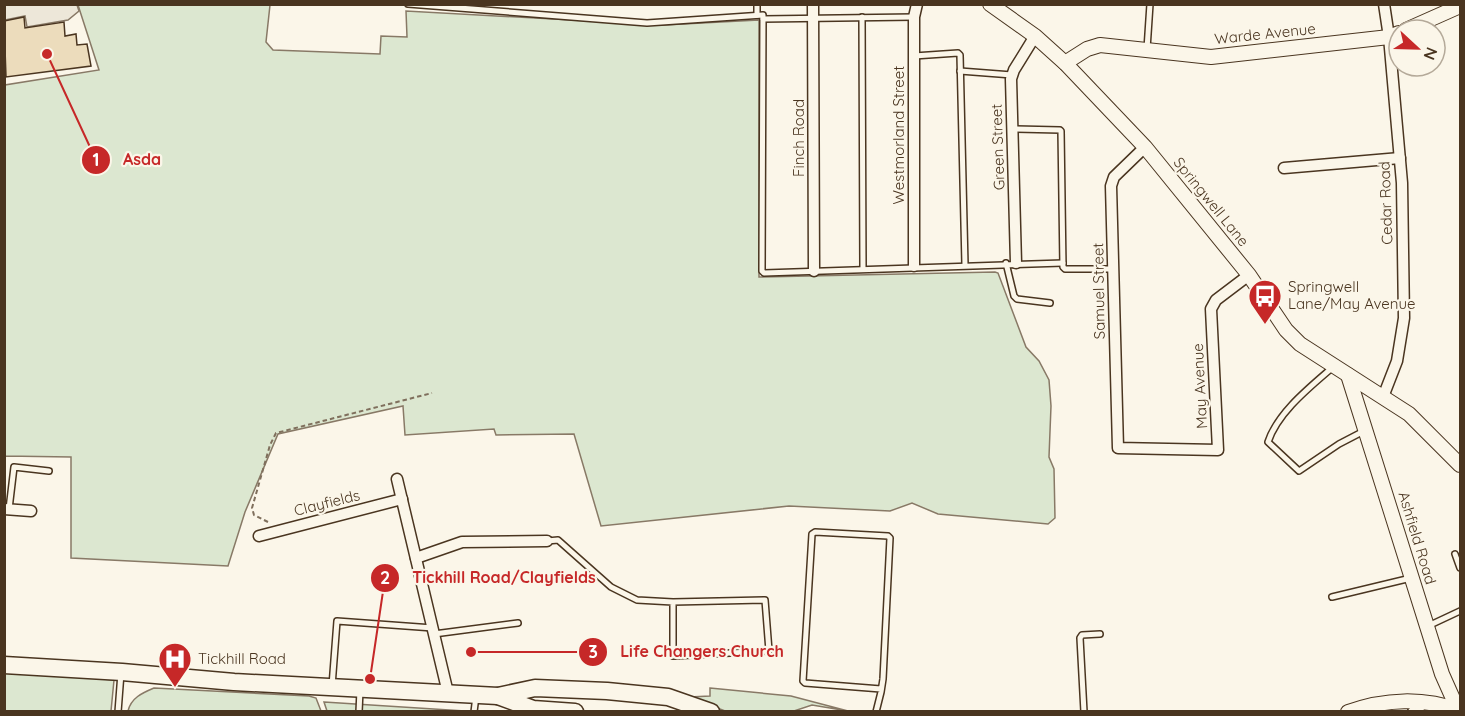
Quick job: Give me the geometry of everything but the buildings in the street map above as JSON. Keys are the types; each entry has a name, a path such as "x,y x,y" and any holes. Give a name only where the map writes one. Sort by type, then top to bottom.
{"main road":[{"path":"4,665 234,682 448,693 475,703 535,688 607,691 668,698 711,711"},
{"path":"498,696 533,709 575,711"}],"street":[{"name":"Finch Road","path":"813,4 814,271"},
{"name":"Westmorland Street","path":"914,266 914,17 916,4"},
{"name":"Springwell Lane","path":"990,4 1035,36 1065,63 1145,147 1249,276 1286,330 1300,344 1409,414 1461,465"},
{"path":"1434,18 1461,6"},
{"path":"1012,75 1035,36"},
{"name":"Warde Avenue","path":"1065,63 1087,49 1100,45 1210,57 1387,36"},
{"name":"Green Street","path":"1011,263 1012,75"},
{"name":"Cedar Road","path":"1383,398 1397,361 1404,318 1402,183 1396,78"},
{"name":"Samuel Street","path":"1118,448 1111,186 1114,177 1145,147"},
{"path":"1284,168 1400,158"},
{"name":"May Avenue","path":"1118,448 1218,450 1211,309 1216,300 1249,276"},
{"name":"Ashfield Road","path":"1348,375 1455,709"},
{"path":"397,479 448,693"},
{"name":"Clayfields","path":"259,536 402,500"},
{"path":"7,509 31,511"},
{"path":"416,558 462,542 546,540"},
{"path":"1348,711 1381,707 1405,700 1418,707 1455,709"}],"lane":[{"path":"408,4 647,23 763,15 762,271 764,273 914,266 1063,263"},
{"path":"757,4 757,15"},
{"path":"1147,50 1150,4"},
{"path":"763,20 813,17 914,17"},
{"path":"862,17 863,269"},
{"path":"914,56 958,53 960,55 965,265"},
{"path":"960,72 1012,75"},
{"path":"1012,129 1061,131 1063,263 1065,269 1113,269"},
{"path":"1011,263 1014,296 1017,299 1050,303"},
{"path":"1334,366 1293,404 1274,428 1268,442 1299,471 1339,444 1366,430"},
{"path":"7,509 14,467 49,471"},
{"path":"876,711 881,689 890,538 815,532 812,534 802,681 881,689"},
{"path":"546,540 558,540 611,587 637,600 673,603 765,600 769,651 673,657 673,603"},
{"path":"1455,554 1461,568"},
{"path":"1332,597 1412,578"},
{"path":"1428,626 1461,611"},
{"path":"332,687 337,621 433,631 518,623"},
{"path":"1084,711 1080,638 1082,635 1100,634"},
{"path":"118,711 122,672"},
{"path":"359,711 360,689"}],"path":[{"path":"273,532 267,520 254,515 252,508 270,445 276,433 432,393"}],"green space":[{"path":"78,5 270,5 266,42 273,50 380,54 381,36 407,37 406,11 664,25 759,20 759,277 998,273 1026,347 1039,361 1049,380 1051,406 1049,457 1054,469 1055,518 1048,524 938,514 912,503 890,511 789,506 601,526 574,434 496,435 494,429 405,435 403,406 278,434 245,512 228,566 71,558 71,457 5,456 5,85 99,70"},
{"path":"4,670 114,680 111,711 5,711"},
{"path":"154,688 309,696 316,698 321,711 128,711 134,699"},
{"path":"710,688 791,696 848,711 812,705 794,711 725,711 689,697 710,696"},
{"path":"324,702 465,711 327,711"}],"shaded area":[{"path":"5,4 77,5 79,11 68,20 27,27 25,16 5,20"}],"place":[{"name":"Asda","path":"47,54"},
{"name":"Springwell Lane/May Avenue","path":"1265,325"},
{"name":"Life Changers Church","path":"471,652"},
{"name":"Tickhill Road/Clayfields","path":"370,679"},
{"name":"Tickhill Road","path":"175,688"}]}
